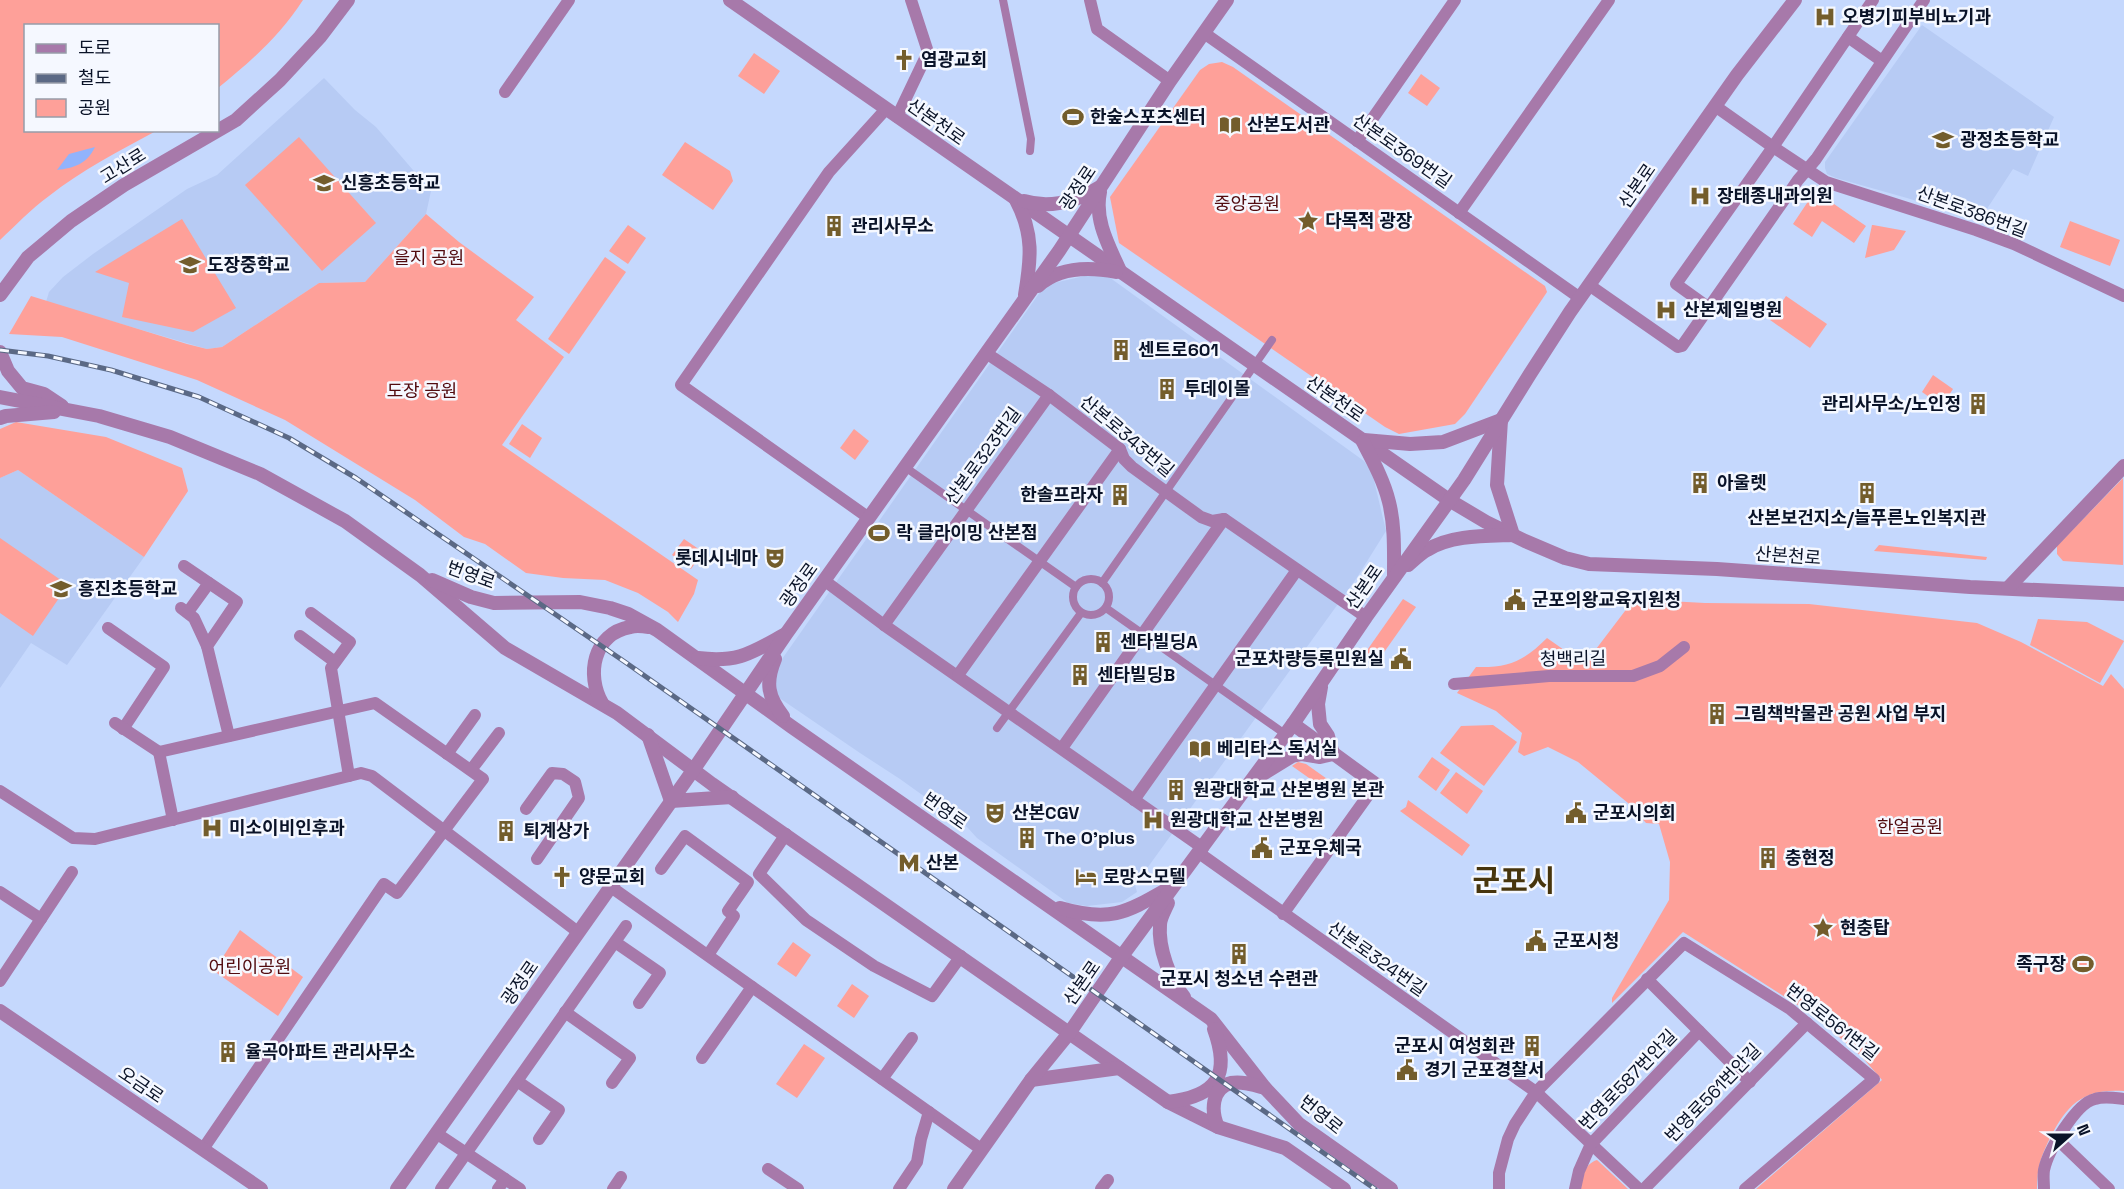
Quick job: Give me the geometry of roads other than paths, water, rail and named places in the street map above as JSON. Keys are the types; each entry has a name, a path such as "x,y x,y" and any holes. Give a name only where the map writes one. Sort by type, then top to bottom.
{"street":[{"name":"고산로","path":"219,130 236,120 280,80 320,37 348,0"},
{"path":"505,92 569,0"},
{"name":"산본천로","path":"730,0 1449,500 1513,535 1565,558 1589,564 1717,569 2124,594"},
{"path":"869,518 681,385 829,172 892,113 928,52 911,0"},
{"path":"1003,0 1031,139 1030,151"},
{"path":"1090,0 1097,30 1170,81"},
{"name":"광정로","path":"397,1189 1024,299 1227,0"},
{"path":"1357,141 1455,0"},
{"path":"1459,213 1609,0"},
{"name":"산본로","path":"954,1189 1031,1080 1070,1032 1122,956 1289,729 1449,500 1589,285 1715,106 1795,0"},
{"path":"1708,306 1676,284 1873,0"},
{"path":"1589,285 1678,347 1682,346 1708,306 1807,168 1816,159 1924,0"},
{"name":"산본로369번길","path":"1204,33 1580,298"},
{"path":"1848,37 1882,61"},
{"name":"산본로386번길","path":"1715,106 1826,182 2014,244 2124,296"},
{"name":"고산로","path":"0,295 28,257 71,221 124,185 215,132"},
{"path":"1015,199 1035,204 1053,204 1087,195 1102,186"},
{"path":"1102,186 1098,203 1101,229 1121,273"},
{"path":"1015,199 1026,218 1030,248 1024,299"},
{"path":"1024,299 1046,279 1068,271 1096,268 1121,273"},
{"path":"1102,583 1272,340"},
{"path":"0,352 8,371 22,388 44,394 68,410"},
{"name":"산본로343번길","path":"986,353 1049,395 1120,449 1124,459 1132,467 1166,492 1207,519 1224,519 1366,617"},
{"name":"산본로323번길","path":"884,625 1049,395"},
{"name":"번영로","path":"0,397 99,416 170,438 260,474 345,521 420,575 505,648 603,704 1168,1102 1218,1127 1285,1148 1344,1189"},
{"path":"0,418 68,410"},
{"path":"1362,440 1429,444 1443,442 1501,420 1497,485 1513,535 1467,537 1449,542 1429,549 1394,576"},
{"path":"1362,440 1378,471 1389,501 1394,538 1394,576"},
{"path":"957,675 1120,449"},
{"path":"2007,588 2124,466"},
{"path":"905,467 1076,587"},
{"path":"1062,748 1224,519"},
{"path":"184,566 237,602 207,646"},
{"path":"1134,800 1297,570"},
{"name":"번영로","path":"420,575 471,597 494,603 580,602 619,611 651,627 1211,1018 1264,1088 1299,1124 1391,1189"},
{"path":"1087,579 1102,583 1109,594 1106,608 1094,615 1081,613 1073,603 1073,592 1076,587 1087,579"},
{"path":"825,581 884,625 1062,748 1201,851"},
{"path":"209,583 185,610 194,618 207,646 229,736"},
{"path":"1106,608 1216,685 1333,754 1378,786 1369,794 1283,914"},
{"path":"311,613 350,642 332,668 350,776"},
{"path":"997,728 1081,613"},
{"path":"603,704 597,694 593,671 595,658 602,644 620,630 631,626 651,627"},
{"path":"108,628 164,667 119,726 159,752 173,820"},
{"path":"697,658 720,661 738,658 786,634"},
{"path":"786,634 771,668 768,685 774,704 792,727"},
{"path":"300,636 336,662"},
{"name":"청백리길","path":"1454,684 1549,676 1634,675 1660,666 1684,647"},
{"path":"1322,682 1318,704 1320,724 1328,736 1333,754"},
{"path":"159,752 375,703 483,779 397,894 384,884 203,1149"},
{"path":"447,754 475,715"},
{"path":"471,770 499,733"},
{"path":"648,735 671,801 732,797"},
{"path":"1251,782 1292,756 1302,754 1320,757 1333,754"},
{"path":"0,791 72,838 95,839 361,773 372,776 579,932"},
{"path":"526,809 552,773 563,774 574,782 579,798 537,859"},
{"path":"786,834 759,874 806,920 874,966 932,996 961,956"},
{"path":"661,869 685,836 748,882 728,911 734,916 708,955"},
{"name":"산본로324번길","path":"1201,851 1283,914 1536,1092 1639,1189"},
{"path":"0,981 72,872"},
{"path":"1047,904 1084,915 1107,916 1132,910 1176,884"},
{"path":"1176,884 1160,924 1161,939 1171,974 1178,990 1189,1004"},
{"path":"611,887 981,1149"},
{"path":"0,892 41,919"},
{"path":"441,1189 626,926"},
{"path":"615,942 660,973 639,1003"},
{"name":"번영로561번길","path":"1647,979 1684,943 1790,1009 1874,1079 1745,1189"},
{"path":"1498,1189 1499,1173 1508,1139 1536,1092 1647,979 1750,1082"},
{"path":"702,1058 752,987"},
{"name":"오금로","path":"0,1011 261,1189"},
{"path":"565,1012 630,1058 612,1083"},
{"path":"1168,1102 1187,1100 1202,1094 1216,1083 1221,1067 1220,1044 1211,1018"},
{"name":"번영로561번안길","path":"1644,1189 1807,1023"},
{"name":"번영로587번안길","path":"1575,1189 1579,1171 1591,1144 1699,1031"},
{"path":"882,1079 912,1038"},
{"path":"1031,1080 1119,1068"},
{"path":"517,1081 559,1110 539,1139"},
{"path":"1218,1127 1213,1117 1213,1105 1218,1092 1230,1083 1245,1083 1264,1088"},
{"path":"2044,1189 2044,1170 2074,1113 2083,1104 2095,1099 2124,1099"},
{"path":"899,1189 917,1162 929,1112"},
{"path":"436,1133 466,1152 502,1184 520,1189"},
{"path":"2058,1140 2109,1189"},
{"path":"768,1169 798,1189"},
{"path":"613,1189 621,1177"}],"water":[{"path":"95,147 84,161 69,168 57,170 69,154"}],"railway":[{"path":"0,350 48,356 111,370 199,397 289,438 356,478 625,662 1375,1189"}],"place":[{"name":"오병기피부비뇨기과","path":"1825,17"},
{"name":"염광교회","path":"904,60"},
{"name":"한숲스포츠센터","path":"1073,117"},
{"name":"산본도서관","path":"1230,125"},
{"name":"광정초등학교","path":"1943,140"},
{"name":"신흥초등학교","path":"324,183"},
{"name":"장태종내과의원","path":"1700,196"},
{"name":"다목적 광장","path":"1308,221"},
{"name":"관리사무소","path":"834,226"},
{"name":"도장중학교","path":"190,265"},
{"name":"산본제일병원","path":"1666,310"},
{"name":"센트로601","path":"1121,350"},
{"name":"투데이몰","path":"1167,389"},
{"name":"관리사무소/노인정","path":"1978,404"},
{"name":"아울렛","path":"1700,483"},
{"name":"산본보건지소/늘푸른노인복지관","path":"1867,493"},
{"name":"한솔프라자","path":"1120,495"},
{"name":"락 클라이밍 산본점","path":"879,533"},
{"name":"롯데시네마","path":"775,558"},
{"name":"흥진초등학교","path":"61,589"},
{"name":"군포의왕교육지원청","path":"1515,600"},
{"name":"센타빌딩A","path":"1103,642"},
{"name":"군포차량등록민원실","path":"1401,659"},
{"name":"센타빌딩B","path":"1080,675"},
{"name":"그림책박물관 공원 사업 부지","path":"1717,714"},
{"name":"베리타스 독서실","path":"1200,749"},
{"name":"원광대학교 산본병원 본관","path":"1176,790"},
{"name":"산본CGV","path":"995,813"},
{"name":"군포시의회","path":"1576,813"},
{"name":"원광대학교 산본병원","path":"1153,820"},
{"name":"미소이비인후과","path":"212,828"},
{"name":"퇴계상가","path":"506,831"},
{"name":"The O'plus","path":"1027,838"},
{"name":"군포우체국","path":"1262,848"},
{"name":"충현정","path":"1768,858"},
{"name":"산본","path":"909,863"},
{"name":"양문교회","path":"562,877"},
{"name":"로망스모텔","path":"1086,877"},
{"name":"현충탑","path":"1823,928"},
{"name":"군포시청","path":"1536,941"},
{"name":"군포시 청소년 수련관","path":"1239,954"},
{"name":"족구장","path":"2083,964"},
{"name":"군포시 여성회관","path":"1532,1046"},
{"name":"율곡아파트 관리사무소","path":"228,1052"},
{"name":"경기 군포경찰서","path":"1407,1070"}],"district":[{"name":"군포시","path":"1514,881"}],"park label":[{"name":"중앙공원","path":"1247,204"},
{"name":"을지 공원","path":"429,258"},
{"name":"도장 공원","path":"422,391"},
{"name":"한얼공원","path":"1910,827"},
{"name":"어린이공원","path":"250,967"}]}
